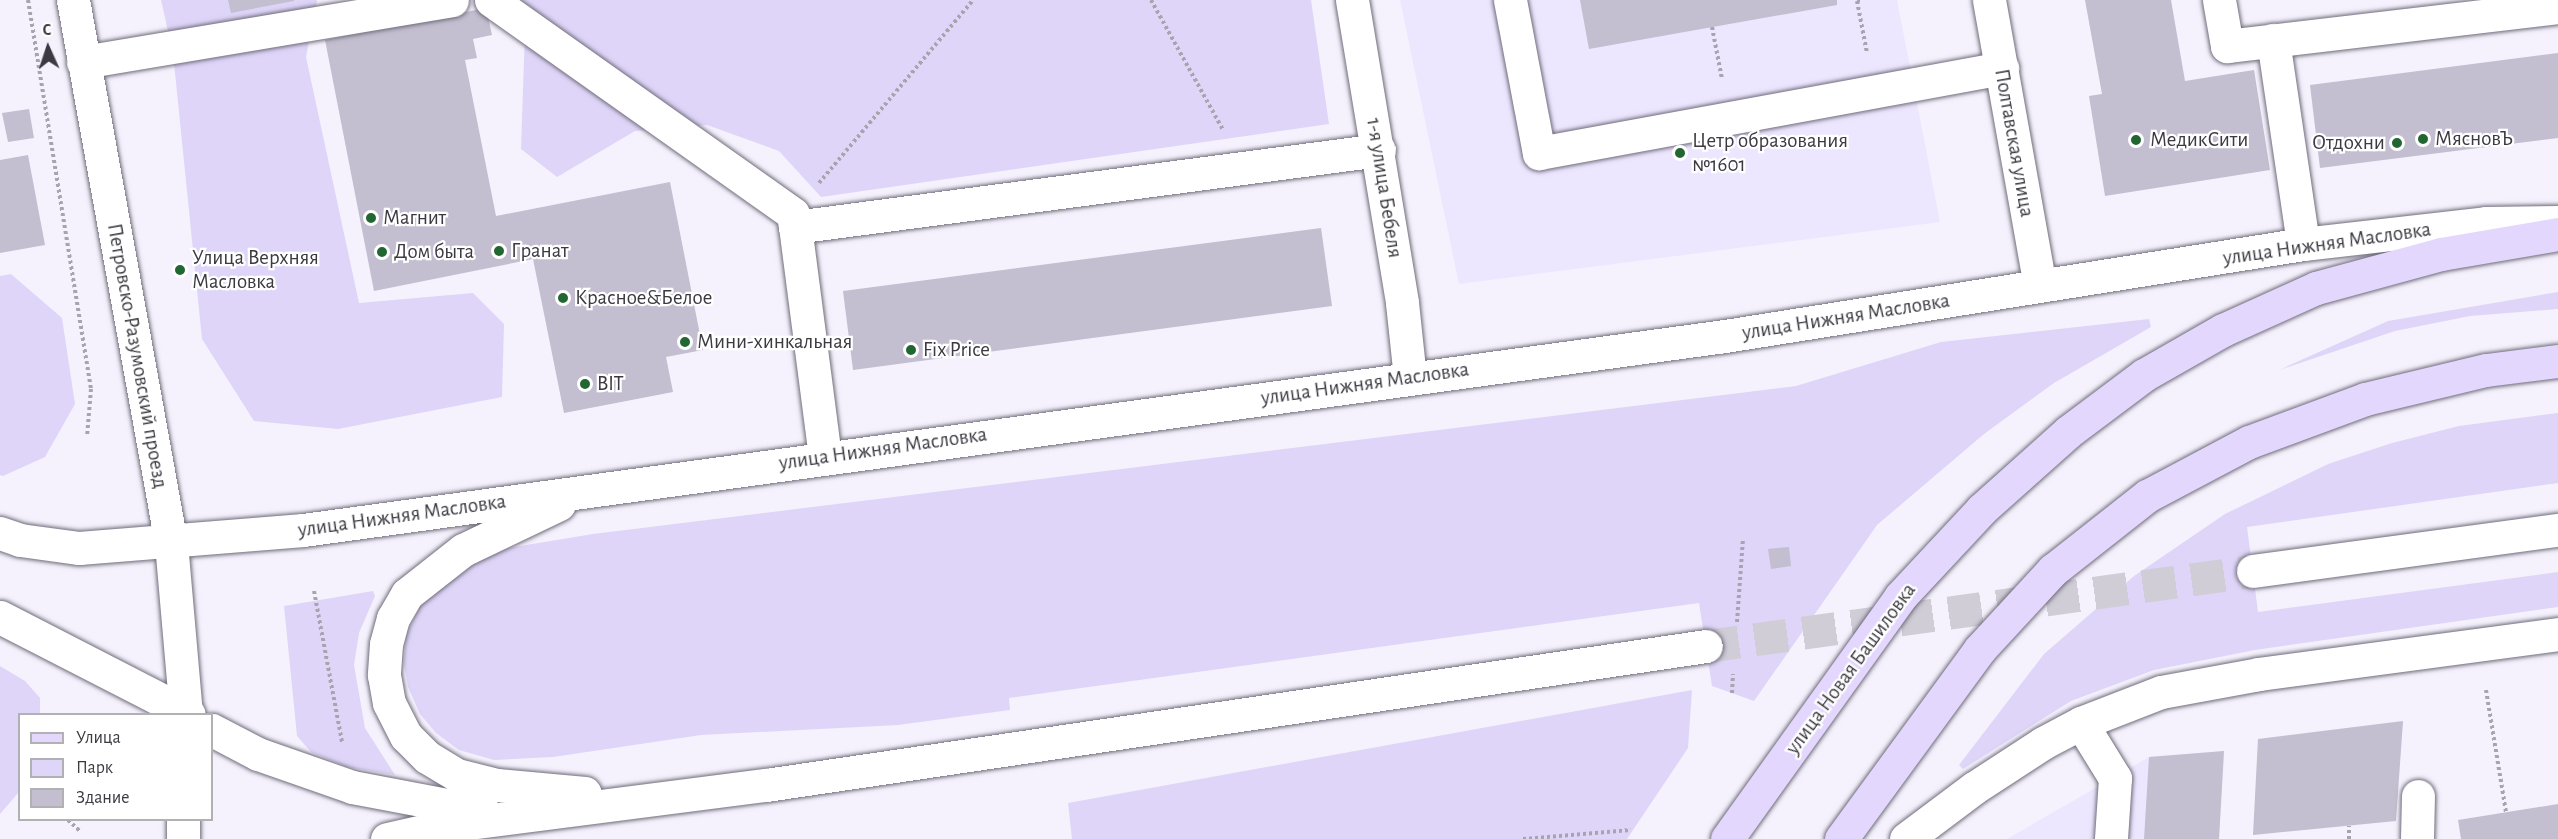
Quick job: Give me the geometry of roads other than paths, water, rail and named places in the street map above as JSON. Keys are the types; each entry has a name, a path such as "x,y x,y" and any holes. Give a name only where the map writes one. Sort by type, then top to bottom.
{"main road":[{"name":"улица Новая Башиловка","path":"1727,839 1900,597 1982,509 2068,432 2144,375 2223,330 2316,288 2441,254 2558,234"},
{"path":"1841,839 1980,649 2053,570 2147,496 2249,442 2366,399 2486,370 2558,361"}],"street":[{"name":"Петровско-Разумовский проезд","path":"73,0 82,62 171,543 192,713"},
{"path":"82,62 411,3 452,0"},
{"path":"491,0 794,220 1227,171 1378,150"},
{"name":"1-я улица Бебеля","path":"1352,0 1378,150 1410,378"},
{"path":"1510,0 1539,153 2002,68"},
{"name":"Полтавская улица","path":"1989,0 2040,285"},
{"path":"2219,0 2226,46 2558,7"},
{"path":"2273,40 2303,244"},
{"path":"794,220 825,458"},
{"name":"улица Нижняя Масловка","path":"171,543 303,530 1725,336 2303,244 2486,223 2558,222"},
{"path":"591,489 463,550 407,594 393,618 386,644 384,675 389,703 406,736 427,757 457,774 497,785 648,798"},
{"path":"2253,571 2558,530"},
{"path":"0,533 20,540 79,548 171,543"},
{"path":"0,617 183,713"},
{"path":"1906,839 1974,788 2081,723 2161,692 2200,684 2558,634"},
{"path":"387,839 445,826 648,798 766,785 1706,646"},
{"path":"2081,723 2115,778 2111,839"},
{"path":"213,729 258,754 351,787 509,817"},
{"path":"2417,839 2418,796"},
{"path":"183,821 183,839"},
{"path":"412,839 445,826"}],"tunnel":[{"path":"1706,646 2253,571"}],"place":[{"name":"МясновЪ","path":"2423,139"},
{"name":"МедикСити","path":"2136,140"},
{"name":"Отдохни","path":"2397,143"},
{"name":"Цетр образования №1601","path":"1680,153"},
{"name":"Магнит","path":"371,218"},
{"name":"Гранат","path":"499,251"},
{"name":"Дом быта","path":"382,252"},
{"name":"Улица Верхняя Масловка","path":"180,270"},
{"name":"Красное&Белое","path":"563,298"},
{"name":"Мини-хинкальная","path":"685,342"},
{"name":"Fix Price","path":"911,350"},
{"name":"BIT","path":"585,384"}]}
